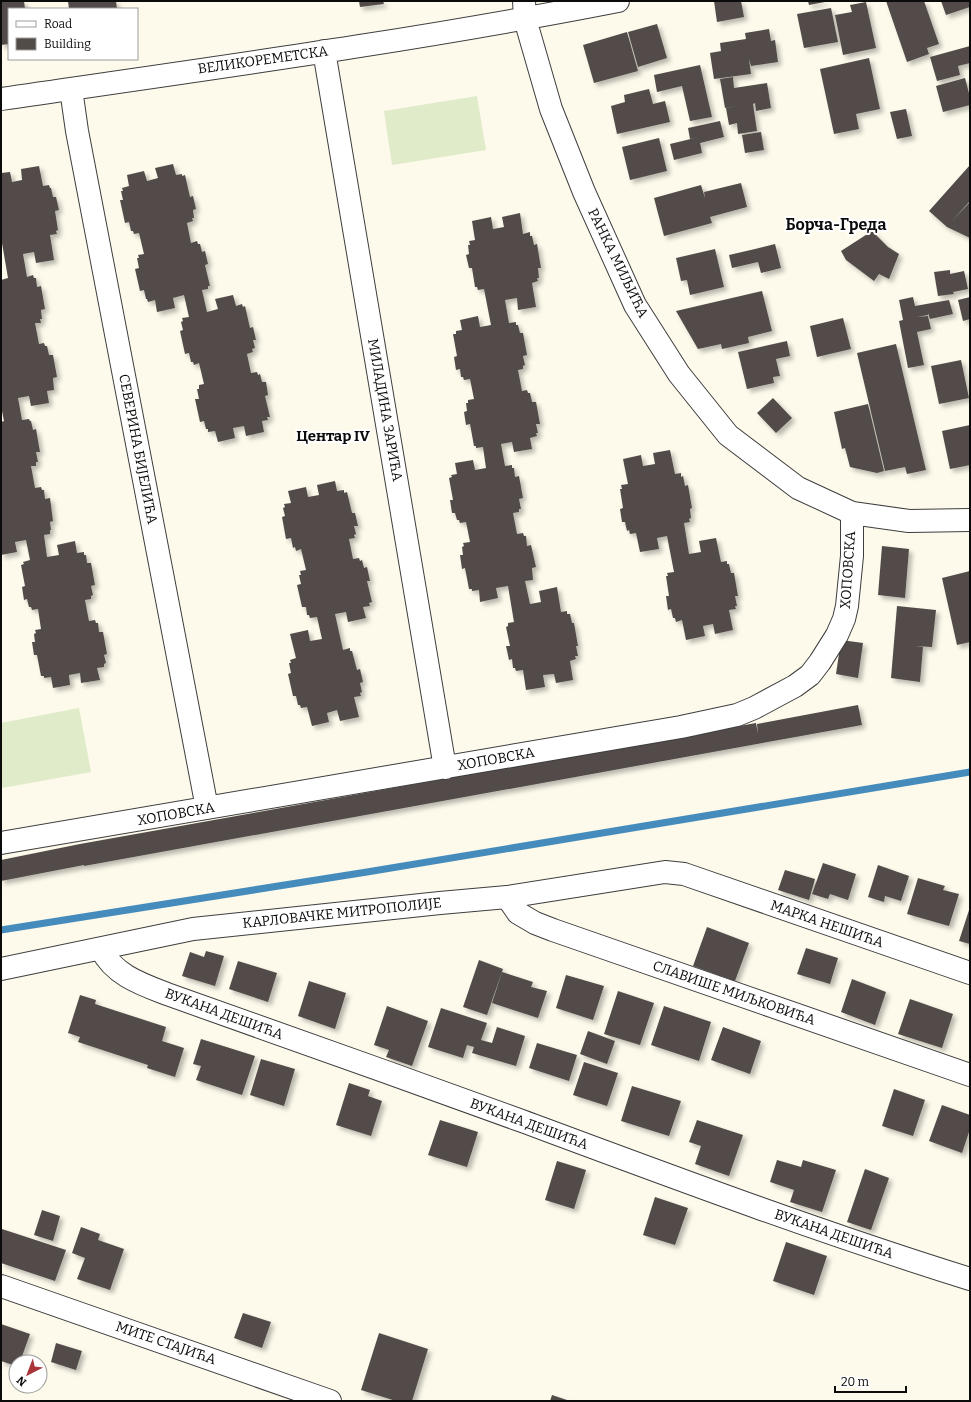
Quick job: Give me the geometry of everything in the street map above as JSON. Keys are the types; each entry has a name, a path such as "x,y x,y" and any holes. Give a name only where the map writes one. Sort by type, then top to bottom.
{"street":[{"name":"ВЕЛИКОРЕМЕТСКА","path":"1,99 324,51 524,10 618,1"},
{"name":"РАНКА МИЉИЋА","path":"524,10 551,109 584,192 635,305 679,374 728,435 798,488 852,512 909,521 970,520"},
{"name":"МИЛАДИНА ЗАРИЋА","path":"324,51 445,768"},
{"name":"СЕВЕРИНА БИЈЕЛИЋА","path":"71,89 77,130 207,808"},
{"name":"ХОПОВСКА","path":"1,843 681,727 737,715 754,708 795,686 810,675 837,635 844,619 847,606 852,556 852,512"},
{"name":"КАРЛОВАЧКЕ МИТРОПОЛИЈЕ","path":"1,969 193,929 507,897 664,872 684,874"},
{"name":"МАРКА НЕШИЋА","path":"684,874 970,973"},
{"name":"СЛАВИШЕ МИЉКОВИЋА","path":"507,897 518,913 535,923 553,930 970,1075"},
{"name":"ВУКАНА ДЕШИЋА","path":"101,949 106,959 113,966 140,983 167,994 402,1077 764,1210 970,1279"},
{"name":"МИТЕ СТАЈИЋА","path":"1,1286 330,1401"}],"green space":[{"path":"477,96 486,150 392,165 384,111"},
{"path":"79,708 91,772 2,788 1,723"}],"building":[{"path":"1,1 24,1 25,8 8,8 8,44 1,45"},
{"path":"68,1 116,1 117,8 69,8"},
{"path":"359,1 383,1 384,4 360,7"},
{"path":"714,1 741,1 744,17 717,22"},
{"path":"808,1 825,1 825,2 809,5"},
{"path":"886,1 924,1 939,44 927,48 929,54 907,62"},
{"path":"941,1 970,1 970,7 946,15"},
{"path":"866,2 876,48 843,55 835,15 852,12 850,5"},
{"path":"831,8 838,42 804,48 797,14"},
{"path":"657,24 667,58 638,67 628,32"},
{"path":"769,29 771,41 775,40 778,62 751,66 749,59 751,74 714,79 710,53 721,51 720,43 746,39 745,33"},
{"path":"627,32 638,71 594,83 583,45"},
{"path":"970,46 970,63 958,66 960,75 937,81 930,57"},
{"path":"869,58 880,109 856,114 859,129 834,134 820,69"},
{"path":"700,65 712,117 690,121 682,86 657,92 654,75"},
{"path":"733,77 734,88 767,83 771,108 756,111 755,103 753,104 757,131 738,134 737,123 729,125 726,108 739,106 725,108 720,79"},
{"path":"965,78 970,97 970,105 943,112 936,86"},
{"path":"649,89 653,104 665,101 670,122 617,134 611,106 625,102 624,95"},
{"path":"906,109 912,136 897,139 890,112"},
{"path":"720,121 724,137 700,143 699,137 690,139 688,128"},
{"path":"761,132 764,150 745,153 742,135"},
{"path":"699,137 702,153 674,160 670,144"},
{"path":"659,138 667,171 630,180 622,147"},
{"path":"173,164 176,175 185,175 190,197 193,196 196,209 193,210 193,221 187,223 191,243 197,241 198,244 200,244 202,252 205,251 208,264 205,265 210,286 208,286 208,289 202,290 207,312 218,309 215,299 233,295 236,306 242,304 243,307 245,306 250,328 253,327 256,340 253,340 255,348 252,349 253,352 247,354 251,373 257,372 258,375 260,374 262,382 266,382 268,395 265,396 270,417 267,417 268,420 262,421 264,432 246,436 244,426 233,428 235,438 218,442 215,431 208,432 204,421 200,422 195,399 199,399 197,389 199,389 199,385 204,384 199,363 194,365 193,362 191,362 189,353 185,354 180,331 183,330 181,322 183,321 182,318 189,317 184,295 173,298 175,308 157,312 155,300 148,302 144,290 140,291 135,269 139,268 137,258 139,258 138,255 144,254 139,233 134,234 133,231 131,231 129,222 125,223 120,200 123,200 121,191 123,191 122,188 129,186 127,175 144,171 147,181 158,178 155,168"},
{"path":"970,165 970,201 951,222 970,202 970,238 947,227 929,211"},
{"path":"39,166 43,186 49,185 51,188 53,197 56,197 59,210 55,211 58,230 56,231 57,234 50,235 54,260 36,263 34,252 23,254 27,277 33,275 34,278 36,278 37,287 41,286 45,309 41,310 41,323 35,323 39,344 44,343 45,346 47,346 49,355 53,355 57,377 53,378 54,390 47,391 49,403 31,406 29,396 18,398 22,420 29,419 33,430 36,429 40,452 36,452 38,462 36,462 36,466 31,466 35,488 41,487 42,490 44,490 45,499 50,498 53,521 50,522 50,534 44,535 47,557 59,555 57,545 75,541 77,553 84,552 87,563 91,563 95,585 91,586 93,595 91,596 91,599 85,600 89,621 95,620 96,623 98,623 99,632 103,632 107,654 104,655 106,663 104,664 104,667 97,668 100,680 81,683 80,673 69,675 70,685 53,688 51,677 44,678 44,676 41,676 37,655 34,655 32,642 35,642 35,630 41,629 38,609 32,610 31,607 29,607 27,599 24,600 22,587 25,586 21,565 24,564 23,562 30,560 26,540 15,542 17,552 1,555 1,422 4,421 1,406 1,280 8,278 2,243 1,244 1,173 10,172 12,182 22,180 21,169"},
{"path":"741,183 747,207 710,217 712,223 664,236 654,198 701,185 705,198 704,192"},
{"path":"520,213 523,234 530,232 534,245 537,244 541,268 538,268 538,281 532,283 536,307 518,310 517,298 505,300 509,323 516,322 520,333 523,333 527,355 523,356 525,365 523,366 523,369 518,370 522,391 527,390 528,393 530,393 532,402 536,402 540,424 536,424 538,433 536,433 537,436 530,438 532,449 514,452 512,442 501,444 505,466 512,465 512,468 514,468 515,477 519,476 523,498 519,499 521,509 519,509 519,512 513,513 517,534 523,533 524,536 526,536 527,546 531,545 536,567 532,568 533,580 525,581 530,604 541,602 539,591 557,587 561,612 567,611 567,614 570,614 572,623 574,623 578,646 576,646 578,656 575,656 576,659 570,661 573,680 556,683 554,674 543,675 545,687 526,690 523,670 516,671 515,668 513,668 512,659 509,660 506,646 510,646 506,627 508,626 508,623 514,622 508,586 496,588 498,598 480,602 479,590 472,591 472,589 469,589 465,568 462,569 460,555 463,555 463,543 470,542 466,522 460,523 459,520 457,520 455,513 452,513 450,500 453,500 449,478 452,477 451,475 457,474 455,463 473,460 475,470 486,468 483,447 476,448 476,446 474,446 470,424 466,425 464,412 467,411 466,403 468,403 468,400 474,399 470,379 464,380 463,377 461,377 460,369 456,370 454,357 457,356 453,334 456,334 456,331 462,330 460,320 478,316 480,327 491,325 484,289 478,290 477,287 475,287 472,268 469,268 466,255 469,254 469,241 475,240 472,221 491,217 493,229 504,227 502,217"},
{"path":"872,231 888,247 899,254 889,279 879,274 874,281 846,260 841,251"},
{"path":"775,244 781,268 761,273 758,262 732,268 729,255"},
{"path":"715,249 724,287 690,295 687,280 681,281 676,258"},
{"path":"950,270 950,274 964,271 968,289 953,292 954,294 938,296 934,272"},
{"path":"762,291 772,331 748,337 749,343 722,349 721,344 698,349 676,311"},
{"path":"913,297 915,306 949,300 953,314 930,319 928,313 928,315 917,317 928,316 931,329 917,332 924,365 908,368 899,321 903,320 899,300"},
{"path":"970,297 970,319 963,321 958,300"},
{"path":"843,318 851,349 817,357 810,326"},
{"path":"787,341 790,356 776,359 780,376 773,377 774,383 747,389 738,352"},
{"path":"896,344 926,470 907,474 905,467 885,471 857,353"},
{"path":"961,360 969,398 939,404 931,366"},
{"path":"773,398 792,418 776,433 757,413"},
{"path":"868,404 884,471 877,473 850,467 845,448 842,449 834,412"},
{"path":"970,425 970,465 950,469 942,431"},
{"path":"670,450 675,474 681,473 685,486 688,485 692,508 690,509 691,518 689,519 690,522 684,523 689,554 701,552 699,541 716,538 721,562 727,561 731,573 734,573 738,596 735,596 737,606 735,606 736,609 729,610 733,630 715,634 713,624 703,626 705,636 686,640 682,620 676,622 675,618 673,618 671,609 668,610 666,596 669,596 666,576 668,576 667,573 674,572 667,536 657,538 659,549 640,552 636,533 630,534 629,530 627,531 625,522 622,522 620,509 623,508 620,489 622,489 621,485 628,484 623,459 641,455 643,466 655,464 653,453"},
{"path":"335,481 337,491 344,490 344,493 347,492 352,513 355,513 358,526 354,526 356,534 354,535 355,538 349,539 353,559 359,558 360,561 362,560 364,568 367,567 370,581 367,581 372,602 369,603 370,606 363,607 366,618 348,622 346,612 335,614 343,650 350,648 357,670 360,669 363,682 360,683 362,692 360,693 361,696 354,697 359,717 340,721 337,710 327,713 329,722 312,726 307,707 301,708 300,705 298,705 296,696 293,696 288,674 291,673 289,663 291,663 290,660 296,658 290,634 308,630 310,641 322,639 317,617 310,618 309,615 307,615 306,607 302,607 297,585 301,584 299,575 301,575 300,571 306,570 301,549 296,551 295,547 293,548 291,538 286,539 282,517 285,516 283,508 285,507 284,504 291,503 288,491 306,487 308,497 319,495 317,485"},
{"path":"882,546 909,549 905,598 878,595"},
{"path":"970,571 970,642 957,645 942,578"},
{"path":"897,606 936,610 932,647 915,646 923,647 920,682 891,678"},
{"path":"841,640 863,643 858,678 836,674"},
{"path":"858,705 862,725 1,881 1,860 80,844 756,723 758,734 757,724"},
{"path":"823,863 856,874 848,900 830,894 828,899 812,894"},
{"path":"878,865 909,876 901,901 885,896 884,902 868,897"},
{"path":"785,870 815,879 809,900 778,890"},
{"path":"918,878 945,886 943,890 959,894 949,926 907,914"},
{"path":"970,907 970,944 959,941"},
{"path":"707,927 749,943 735,981 693,966"},
{"path":"806,948 838,958 830,984 797,974"},
{"path":"206,951 224,956 215,986 182,976 190,952 204,957"},
{"path":"479,960 503,969 487,1015 463,1007"},
{"path":"238,961 277,973 268,1002 229,989"},
{"path":"502,972 533,982 531,987 547,991 538,1018 492,1003"},
{"path":"566,975 604,986 593,1020 556,1008"},
{"path":"852,979 886,992 875,1025 841,1012"},
{"path":"309,981 346,993 335,1029 298,1016"},
{"path":"618,991 654,1003 640,1045 604,1034"},
{"path":"80,995 96,1000 95,1004 166,1027 162,1041 184,1048 175,1077 147,1068 148,1065 78,1042 80,1037 68,1033"},
{"path":"910,999 953,1014 942,1048 898,1034"},
{"path":"387,1006 428,1021 412,1066 386,1057 389,1050 374,1045"},
{"path":"664,1006 711,1022 699,1061 651,1045"},
{"path":"441,1008 487,1023 481,1040 492,1043 497,1027 525,1036 516,1066 472,1053 474,1047 467,1045 463,1058 428,1047"},
{"path":"723,1027 761,1041 750,1074 711,1060"},
{"path":"588,1031 615,1041 607,1064 580,1054"},
{"path":"201,1039 255,1056 242,1095 196,1080 201,1066 193,1064"},
{"path":"537,1043 577,1055 569,1081 529,1068"},
{"path":"261,1059 295,1069 284,1106 250,1095"},
{"path":"584,1062 618,1073 607,1106 573,1095"},
{"path":"349,1083 370,1090 368,1096 382,1101 371,1136 336,1125"},
{"path":"632,1086 681,1101 669,1136 621,1121"},
{"path":"894,1089 925,1100 913,1136 882,1126"},
{"path":"942,1105 970,1115 970,1129 962,1153 929,1141"},
{"path":"440,1120 478,1132 467,1167 428,1155"},
{"path":"697,1120 743,1135 729,1176 695,1164 701,1146 689,1142"},
{"path":"777,1160 801,1167 803,1160 836,1170 822,1212 790,1202 794,1190 770,1182"},
{"path":"557,1161 586,1170 574,1209 545,1200"},
{"path":"865,1169 889,1178 871,1230 847,1222"},
{"path":"655,1197 688,1208 675,1245 643,1235"},
{"path":"42,1210 60,1216 53,1241 34,1235"},
{"path":"81,1227 100,1234 98,1240 124,1249 110,1290 77,1279 85,1258 72,1253"},
{"path":"2,1229 66,1250 55,1281 1,1263"},
{"path":"786,1242 827,1256 814,1295 773,1281"},
{"path":"243,1313 271,1322 262,1348 234,1338"},
{"path":"1,1324 30,1334 23,1354 8,1354 8,1363 1,1361"},
{"path":"379,1333 428,1349 412,1401 396,1401 361,1390"},
{"path":"56,1343 82,1351 76,1370 51,1362"},
{"path":"552,1395 570,1401 550,1401"}],"waterway":[{"path":"1,930 367,872 970,772"}],"district":[{"name":"Борча-Греда","path":"836,224"},
{"name":"Центар IV","path":"333,436"}]}
